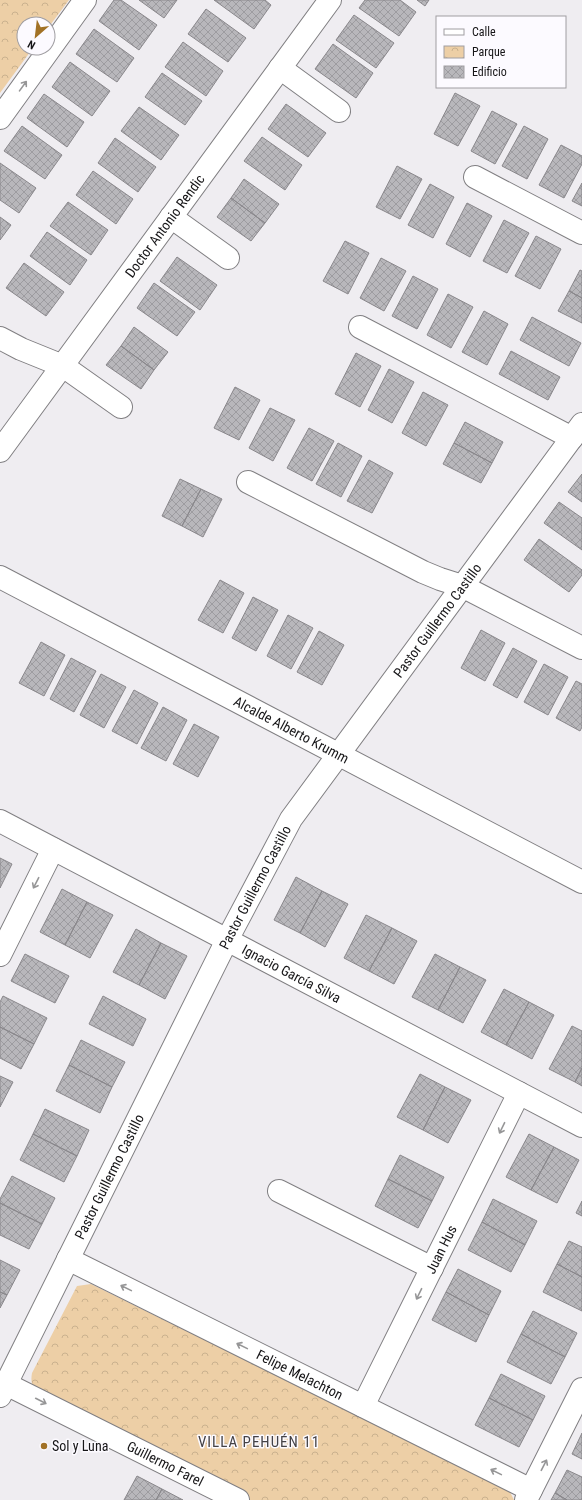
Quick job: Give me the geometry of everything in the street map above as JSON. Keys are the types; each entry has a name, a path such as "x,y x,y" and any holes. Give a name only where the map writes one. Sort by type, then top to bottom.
{"street":[{"path":"0,118 85,0"},
{"name":"Doctor Antonio Rendic","path":"0,451 330,0"},
{"path":"280,68 339,111"},
{"path":"474,177 582,233"},
{"path":"171,217 228,258"},
{"path":"360,327 577,431"},
{"path":"0,338 20,349 63,366 121,407"},
{"name":"Pastor Guillermo Castillo","path":"3,1390 227,940 291,819 577,431"},
{"path":"248,482 423,572 462,586 582,648"},
{"name":"Alcalde Alberto Krumm","path":"0,577 582,882"},
{"name":"Ignacio García Silva","path":"0,821 582,1126"},
{"path":"0,955 54,849"},
{"name":"Juan Hus","path":"363,1406 519,1093"},
{"path":"279,1191 432,1268"},
{"name":"Felipe Melachton","path":"68,1259 363,1406 529,1495"},
{"path":"529,1495 582,1389"},
{"name":"Guillermo Farel","path":"3,1390 238,1500"}],"green space":[{"path":"0,0 69,0 56,17 56,16 16,16 16,56 27,56 0,93"},
{"path":"91,1284 495,1483 510,1492 514,1500 249,1500 41,1396 33,1386 31,1380 32,1373 77,1286"}],"building":[{"path":"114,0 121,0 157,25 139,50 99,21"},
{"path":"139,0 177,0 164,18"},
{"path":"214,0 265,0 271,5 254,29"},
{"path":"365,0 400,0 416,12 399,36 359,8"},
{"path":"417,0 429,0 425,6"},
{"path":"206,9 246,38 228,62 188,34"},
{"path":"354,15 394,43 376,68 336,40"},
{"path":"94,29 134,58 117,82 76,54"},
{"path":"183,42 223,71 206,96 165,67"},
{"path":"333,44 373,73 356,98 315,69"},
{"path":"70,62 110,91 92,116 52,87"},
{"path":"162,73 202,101 185,125 145,97"},
{"path":"455,93 480,106 458,146 434,134"},
{"path":"44,94 84,122 67,147 27,118"},
{"path":"286,104 326,133 308,157 268,129"},
{"path":"139,107 179,135 161,160 121,131"},
{"path":"492,111 517,124 495,164 471,151"},
{"path":"22,126 62,155 45,179 4,151"},
{"path":"524,126 548,139 527,179 502,166"},
{"path":"262,137 302,165 285,190 244,161"},
{"path":"115,138 156,167 138,192 98,163"},
{"path":"561,145 582,156 582,164 564,198 539,185"},
{"path":"0,163 36,188 19,213 0,200"},
{"path":"397,166 422,179 400,219 376,207"},
{"path":"93,171 133,199 116,224 76,195"},
{"path":"244,179 279,204 265,223 231,198"},
{"path":"582,183 582,206 572,201"},
{"path":"430,184 454,197 433,238 408,225"},
{"path":"231,198 265,223 251,241 217,217"},
{"path":"68,202 108,230 91,255 50,226"},
{"path":"467,203 492,216 470,257 446,244"},
{"path":"0,217 11,225 0,240"},
{"path":"504,220 529,233 507,273 483,261"},
{"path":"47,232 87,260 70,285 30,256"},
{"path":"536,236 561,249 540,289 515,276"},
{"path":"345,241 369,253 348,294 323,281"},
{"path":"177,257 217,285 200,310 160,281"},
{"path":"381,258 406,271 384,311 360,298"},
{"path":"24,263 64,292 46,316 6,288"},
{"path":"580,270 582,271 582,298 569,291"},
{"path":"413,276 438,289 417,329 392,316"},
{"path":"154,283 195,312 177,336 137,308"},
{"path":"569,291 582,298 582,323 558,311"},
{"path":"448,294 473,307 451,348 427,335"},
{"path":"484,311 508,324 487,365 462,352"},
{"path":"532,317 581,343 569,366 520,340"},
{"path":"134,327 168,352 154,370 121,346"},
{"path":"121,346 154,370 141,389 106,365"},
{"path":"511,351 560,377 548,400 499,374"},
{"path":"356,353 381,366 360,407 335,394"},
{"path":"389,369 414,382 392,423 368,410"},
{"path":"235,387 260,400 239,440 214,428"},
{"path":"423,392 448,405 426,446 402,433"},
{"path":"270,408 295,420 273,461 249,448"},
{"path":"465,422 503,442 492,463 454,443"},
{"path":"309,428 334,441 312,481 287,468"},
{"path":"338,443 362,456 341,497 316,484"},
{"path":"454,443 492,463 481,483 443,464"},
{"path":"369,460 393,473 372,513 347,501"},
{"path":"582,474 582,502 568,492"},
{"path":"180,479 201,489 182,526 162,516"},
{"path":"201,489 222,499 203,537 182,526"},
{"path":"559,502 582,518 582,550 544,523"},
{"path":"539,539 582,570 582,575 569,592 524,560"},
{"path":"220,580 244,593 223,633 198,620"},
{"path":"253,597 278,610 256,651 232,638"},
{"path":"288,615 313,628 291,669 267,656"},
{"path":"481,630 505,643 485,681 461,668"},
{"path":"319,631 344,645 322,685 297,672"},
{"path":"41,642 65,655 44,696 19,683"},
{"path":"513,648 537,661 517,698 493,685"},
{"path":"71,658 96,671 74,712 50,699"},
{"path":"544,664 568,677 548,715 524,702"},
{"path":"101,674 126,687 104,728 80,715"},
{"path":"576,681 582,684 582,727 580,731 556,718"},
{"path":"134,690 158,703 137,744 112,731"},
{"path":"163,707 187,720 166,761 141,748"},
{"path":"194,724 219,737 198,777 173,764"},
{"path":"0,858 12,864 0,888"},
{"path":"296,877 322,891 300,933 274,920"},
{"path":"62,889 87,902 65,945 40,932"},
{"path":"322,891 348,904 325,947 300,933"},
{"path":"87,902 113,915 90,958 65,945"},
{"path":"366,915 392,928 369,971 344,958"},
{"path":"392,928 417,941 394,984 369,971"},
{"path":"136,929 161,943 139,985 113,972"},
{"path":"161,943 187,956 165,999 139,985"},
{"path":"25,954 69,976 55,1003 11,981"},
{"path":"435,954 460,967 438,1010 412,997"},
{"path":"460,967 486,980 463,1023 438,1010"},
{"path":"504,989 529,1002 506,1045 481,1032"},
{"path":"3,996 47,1018 34,1044 0,1027 0,1002"},
{"path":"103,996 146,1019 133,1046 89,1024"},
{"path":"529,1002 554,1015 532,1059 506,1045"},
{"path":"572,1026 582,1031 582,1068 575,1082 549,1069"},
{"path":"0,1027 34,1044 21,1069 0,1058"},
{"path":"81,1040 125,1062 112,1087 69,1065"},
{"path":"69,1065 112,1087 100,1113 56,1091"},
{"path":"582,1068 582,1086 575,1082"},
{"path":"420,1074 445,1087 423,1130 397,1117"},
{"path":"0,1076 13,1082 0,1107"},
{"path":"445,1087 471,1100 448,1143 423,1130"},
{"path":"45,1109 89,1130 77,1156 33,1134"},
{"path":"33,1134 77,1156 64,1182 20,1160"},
{"path":"529,1134 554,1147 531,1190 506,1177"},
{"path":"554,1147 579,1160 557,1203 531,1190"},
{"path":"400,1155 444,1177 432,1201 388,1179"},
{"path":"12,1176 55,1198 42,1224 0,1203 0,1199"},
{"path":"388,1179 432,1201 418,1228 375,1206"},
{"path":"493,1199 537,1221 525,1245 482,1222"},
{"path":"582,1201 582,1216 576,1213"},
{"path":"0,1203 42,1224 29,1249 0,1235"},
{"path":"482,1222 525,1245 511,1272 468,1250"},
{"path":"569,1241 582,1247 582,1277 557,1264"},
{"path":"0,1260 20,1270 7,1295 0,1292"},
{"path":"557,1264 582,1277 582,1311 543,1292"},
{"path":"458,1269 501,1291 489,1315 446,1292"},
{"path":"0,1292 7,1295 0,1308"},
{"path":"446,1292 489,1315 476,1342 432,1320"},
{"path":"533,1311 577,1333 565,1357 521,1334"},
{"path":"521,1334 565,1357 551,1384 507,1362"},
{"path":"501,1374 545,1396 533,1420 489,1398"},
{"path":"489,1398 533,1420 519,1447 475,1425"},
{"path":"582,1433 582,1459 572,1454"},
{"path":"567,1470 582,1477 582,1500 567,1500 555,1493"},
{"path":"137,1476 162,1489 156,1500 124,1500"},
{"path":"162,1489 183,1500 156,1500"},
{"path":"555,1493 567,1500 551,1500"}],"place":[{"name":"Sol y Luna","path":"44,1446"}],"district":[{"name":"VILLA PEHUÉN 11","path":"259,1442"}]}
